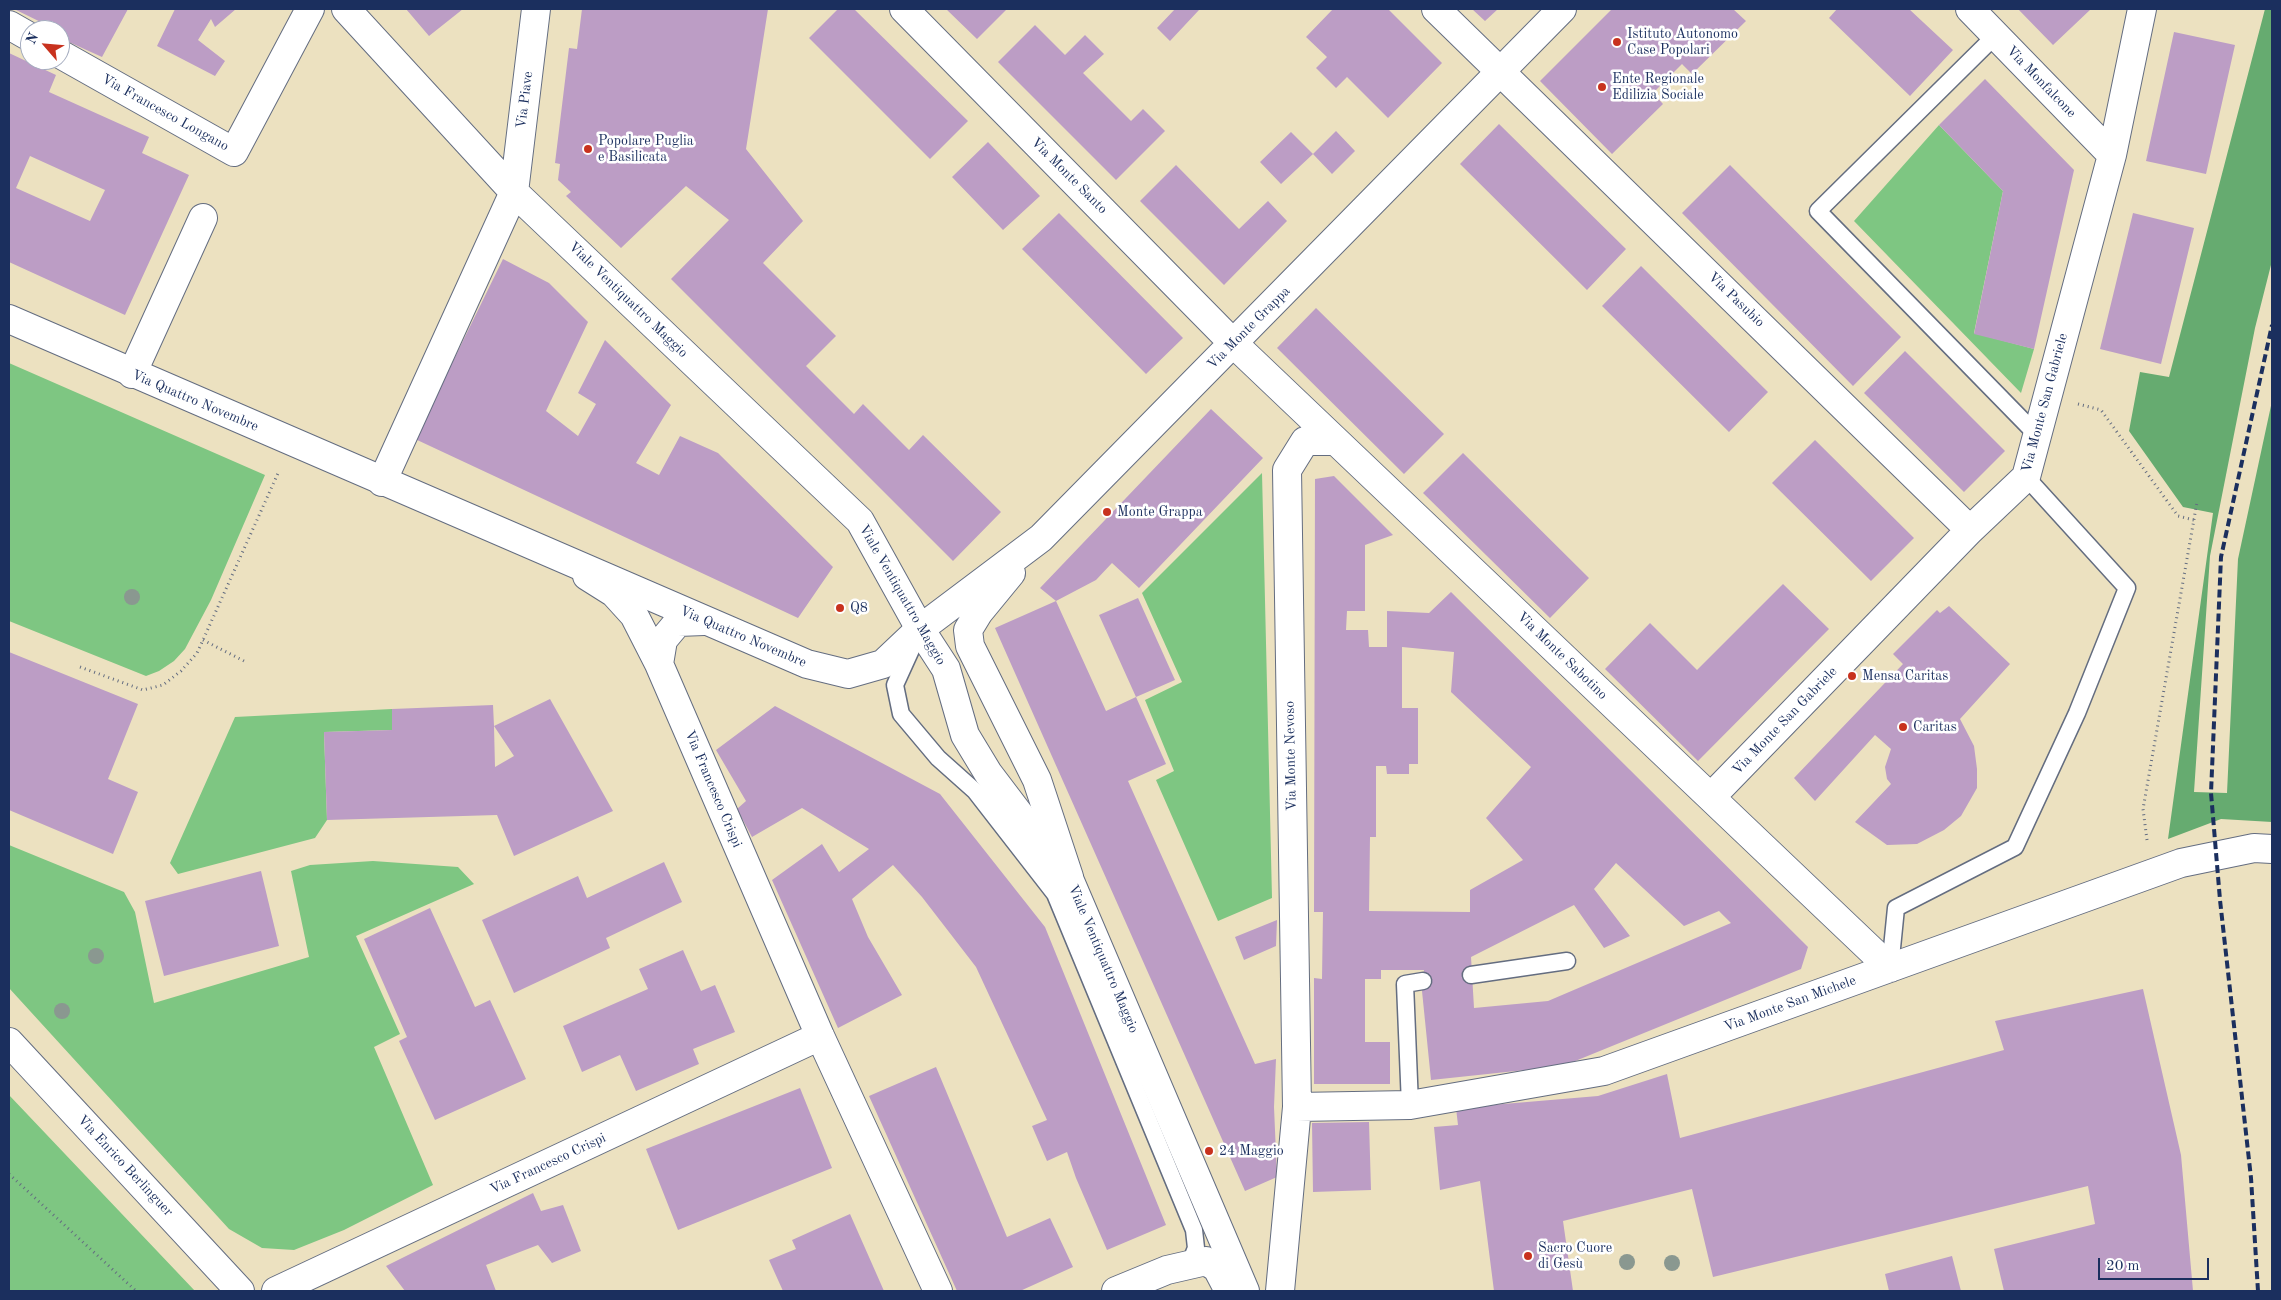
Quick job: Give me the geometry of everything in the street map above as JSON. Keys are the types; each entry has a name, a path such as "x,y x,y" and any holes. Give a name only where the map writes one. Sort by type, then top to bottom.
{"street":[{"name":"Via Francesco Longano","path":"70,60 234,152 310,9"},
{"name":"Viale Ventiquattro Maggio","path":"346,9 514,192 860,521 920,629 946,669 965,735 988,773 1070,881 1245,1291"},
{"name":"Via Piave","path":"514,192 536,9"},
{"name":"Via Monte Santo","path":"904,9 1233,344"},
{"name":"Via Pasubio","path":"1436,9 1970,530"},
{"name":"Via Monte Grappa","path":"920,629 1041,538 1562,9"},
{"name":"Via Monfalcone","path":"1970,9 2112,155"},
{"name":"Via Monte San Gabriele","path":"1711,798 1970,530 2026,477 2112,155 2139,11"},
{"path":"9,25 20,31"},
{"path":"382,482 514,192"},
{"path":"132,374 204,218"},
{"name":"Via Quattro Novembre","path":"9,320 807,664 848,674 883,664 920,629"},
{"name":"Via Monte Sabotino","path":"1233,344 1890,968"},
{"name":"Via Monte Nevoso","path":"1297,1106 1288,470 1304,442 1335,441"},
{"path":"1041,538 979,612 968,630 970,646 1038,780 1070,881"},
{"name":"Via Quattro Novembre","path":"560,559 619,599 634,615 659,664"},
{"path":"659,664 663,640 678,622 704,621"},
{"name":"Via Francesco Crispi","path":"659,664 820,1036 938,1291"},
{"name":"Via Monte San Michele","path":"1297,1106 1410,1105 1604,1071 2181,862 2254,848 2272,849"},
{"name":"Via Francesco Crispi","path":"276,1291 820,1036"},
{"name":"Via Enrico Berlinguer","path":"9,1042 240,1291"},
{"path":"1280,1291 1297,1106"},
{"path":"1116,1291 1167,1270 1206,1261 1217,1268 1229,1291"}],"lane":[{"path":"1996,35 1818,211 2036,434"},
{"path":"1890,968 1896,908 2015,847 2076,713 2127,588 2026,477"},
{"path":"920,629 894,685 901,714 938,758 975,791 1055,894 1194,1230 1196,1248 1192,1258 1167,1270"},
{"path":"1471,975 1567,961"},
{"path":"1410,1105 1405,984 1423,981"}],"path":[{"path":"2047,396 2101,410 2178,516 2194,520"},
{"path":"80,667 143,690 163,685 181,671 196,653 203,640 292,443"},
{"path":"2152,873 2143,809 2198,502"},
{"path":"203,640 244,660"},
{"path":"9,1174 136,1291"}],"green space":[{"path":"2265,9 2272,9 2272,261 2255,328 2210,556 2194,792 2227,793 2238,559 2272,401 2272,822 2221,819 2168,839 2213,513 2183,507 2129,431 2140,372 2169,377"},
{"path":"1939,125 2003,191 1974,333 2034,349 2021,393 1854,221"},
{"path":"9,363 265,475 211,600 185,649 174,661 159,671 146,676 9,621"},
{"path":"1262,473 1272,898 1218,921 1156,780 1174,771 1145,700 1182,682 1142,593"},
{"path":"392,709 392,730 324,732 327,820 315,838 178,874 170,863 235,717"},
{"path":"9,845 124,892 135,912 154,1003 309,957 291,871 310,865 373,861 458,867 474,884 356,936 400,1034 374,1047 433,1185 344,1230 294,1250 262,1248 229,1229 9,988"},
{"path":"9,1095 195,1291 9,1291"}],"building":[{"path":"14,9 128,9 102,57 70,43 70,20 37,20"},
{"path":"175,9 236,9 215,27 211,19 198,40 225,61 215,76 157,46"},
{"path":"406,9 463,9 429,36"},
{"path":"582,9 768,9 746,149 803,221 763,263 836,336 806,366 854,414 863,404 909,450 923,435 1001,512 953,561 671,279 729,220 686,186 621,248 566,196 571,192 558,180 560,164 555,163 569,48 577,49"},
{"path":"838,9 854,9 968,121 930,159 809,38"},
{"path":"946,9 1007,9 977,39"},
{"path":"1175,9 1199,10 1170,41 1157,28"},
{"path":"1333,9 1388,9 1442,63 1388,118 1347,77 1336,88 1316,68 1327,57 1306,37"},
{"path":"1472,9 1498,9 1485,21"},
{"name":"Ente Regionale Edilizia Sociale","path":"1612,9 1733,9 1746,21 1692,74 1682,64 1653,93 1663,104 1612,154 1540,81"},
{"path":"1837,9 1909,9 1953,50 1910,96 1829,18"},
{"path":"2018,9 2091,9 2053,45"},
{"path":"1035,25 1065,55 1085,35 1104,54 1083,73 1131,121 1143,109 1165,131 1116,180 998,62"},
{"path":"2174,32 2235,45 2206,174 2146,161"},
{"path":"9,53 20,58 20,70 45,70 56,75 49,92 149,137 142,153 189,175 125,315 9,262","holes":["30,156 105,190 90,221 16,188"]},
{"path":"1985,79 2074,170 2034,349 1974,334 2003,191 1939,125"},
{"path":"1499,124 1626,249 1587,290 1460,164"},
{"path":"1336,131 1355,151 1332,174 1313,154"},
{"path":"1291,132 1313,154 1281,184 1260,162"},
{"path":"988,142 1040,196 1003,230 952,177"},
{"path":"1176,165 1239,229 1268,201 1287,221 1224,285 1140,201"},
{"path":"1730,165 1901,337 1853,386 1682,213"},
{"path":"1059,213 1183,338 1146,374 1022,249"},
{"path":"2133,213 2194,228 2161,364 2100,349"},
{"path":"503,259 549,283 588,322 546,411 578,436 596,404 578,393 605,340 671,405 636,463 659,475 680,436 718,453 833,567 798,618 415,439"},
{"path":"1641,266 1768,392 1729,432 1602,306"},
{"path":"1316,308 1444,434 1404,474 1277,348"},
{"path":"1905,351 2005,451 1964,492 1864,393"},
{"path":"1211,409 1263,458 1139,588 1112,563 1096,580 1056,601 1040,588"},
{"path":"1815,440 1914,538 1871,581 1772,483"},
{"path":"1463,453 1589,578 1550,618 1423,493"},
{"path":"1334,476 1393,535 1365,545 1365,611 1347,611 1346,630 1368,630 1369,647 1387,647 1387,611 1429,613 1451,592 1808,947 1801,969 1563,1066 1431,1080 1422,991 1424,970 1381,970 1381,979 1365,979 1365,1042 1390,1042 1390,1084 1314,1084 1314,978 1322,979 1323,912 1314,912 1315,479","holes":["1402,647 1454,652 1451,692 1531,767 1486,818 1523,860 1470,890 1470,912 1369,911 1370,837 1376,837 1376,766 1386,766 1387,774 1409,774 1409,764 1418,764 1418,708 1402,708","1616,863 1684,926 1719,911 1731,923 1548,1001 1474,1008 1471,957 1574,905 1604,948 1630,936 1594,889"]},
{"path":"1783,584 1829,629 1698,761 1605,669 1650,623 1697,670"},
{"path":"1138,598 1175,680 1136,697 1099,615"},
{"path":"1056,601 1106,711 1136,697 1166,764 1128,781 1255,1064 1276,1059 1274,1107 1277,1177 1245,1191 995,628"},
{"name":"Caritas","path":"1949,606 2010,664 1960,719 1974,746 1977,769 1977,788 1961,816 1944,830 1917,844 1887,845 1855,822 1891,784 1887,779 1885,767 1891,749 1875,735 1815,801 1794,778 1903,664 1893,654 1937,610 1940,613"},
{"path":"9,652 138,704 108,779 138,792 113,854 9,810"},
{"path":"550,699 613,811 514,856 497,815 327,820 324,732 392,730 392,709 493,705 494,726","holes":["494,726 514,756 495,767"]},
{"path":"775,706 940,794 1045,927 1166,1225 1107,1250 1067,1152 1047,1161 1032,1126 1047,1120 976,967 922,897 893,865 852,899 868,937 902,995 838,1028 772,880 822,844 839,872 869,849 802,808 752,837 737,809 746,801 716,750"},
{"path":"664,862 682,902 606,938 610,948 514,993 482,920 578,876 587,898"},
{"path":"261,871 279,946 164,976 145,901"},
{"path":"430,908 475,1007 490,1000 526,1079 435,1120 399,1041 407,1037 364,939"},
{"path":"1277,920 1276,946 1244,960 1235,937"},
{"path":"683,950 701,991 715,985 735,1032 693,1049 699,1064 636,1091 620,1055 582,1072 563,1026 648,989 639,969"},
{"path":"2143,989 2181,1155 2193,1291 2004,1291 1994,1249 2095,1224 2088,1186 1713,1277 1692,1189 1563,1221 1573,1291 1494,1291 1480,1181 1440,1190 1434,1127 1458,1125 1456,1108 1598,1096 1667,1074 1680,1138 2004,1050 1995,1021"},
{"path":"936,1067 1007,1237 1050,1218 1073,1267 1020,1291 957,1291 869,1096"},
{"path":"800,1088 832,1168 678,1230 646,1149"},
{"path":"1369,1122 1371,1190 1313,1192 1312,1123"},
{"path":"533,1193 541,1211 563,1205 581,1251 552,1263 538,1245 486,1265 496,1291 405,1291 386,1266"},
{"path":"850,1214 884,1291 783,1291 769,1260 796,1249 792,1240"},
{"path":"1952,1256 1961,1291 1889,1291 1885,1274"}],"railway":[{"path":"2258,1291 2251,1178 2220,900 2211,793 2221,557 2272,325"}],"place":[{"name":"Istituto Autonomo Case Popolari","path":"1617,42"},
{"name":"Ente Regionale Edilizia Sociale","path":"1602,87"},
{"name":"Popolare Puglia e Basilicata","path":"588,149"},
{"name":"Monte Grappa","path":"1107,512"},
{"name":"Q8","path":"840,608"},
{"name":"Mensa Caritas","path":"1852,676"},
{"name":"Caritas","path":"1903,727"},
{"name":"24 Maggio","path":"1209,1151"},
{"name":"Sacro Cuore di Gesù","path":"1528,1256"}]}
